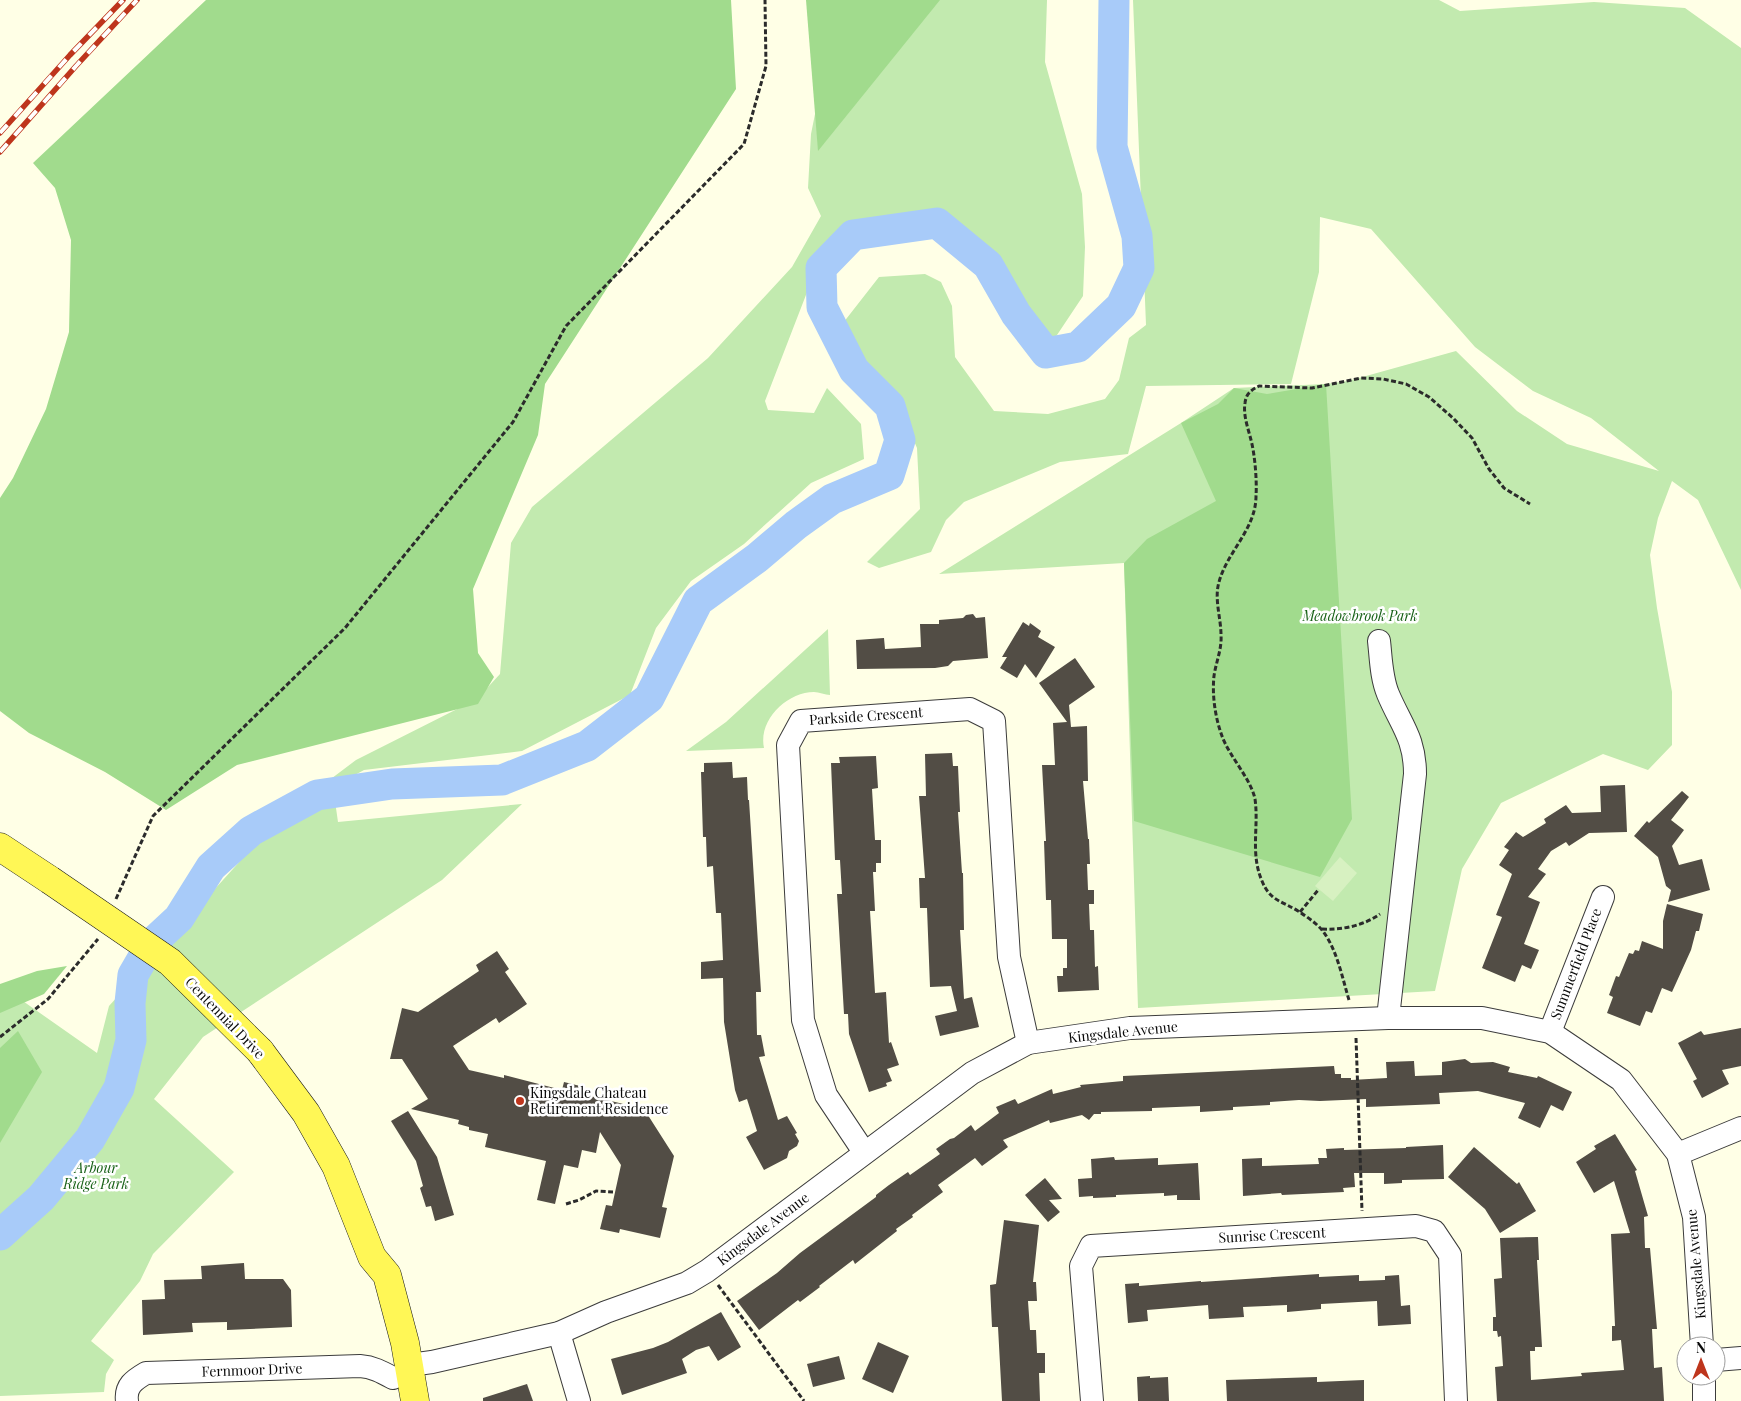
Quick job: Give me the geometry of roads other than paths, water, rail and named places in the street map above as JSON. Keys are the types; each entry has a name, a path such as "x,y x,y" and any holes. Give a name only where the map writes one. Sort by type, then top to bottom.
{"main road":[{"name":"Centennial Drive","path":"0,847 170,962 260,1051 306,1113 336,1166 372,1258 387,1275 400,1381 415,1401"}],"street":[{"path":"1379,641 1385,686 1407,732 1415,757 1415,774 1388,1018"},
{"name":"Parkside Crescent","path":"864,1152 826,1095 804,1020 788,745 801,721 970,709 994,721 1008,957 1028,1043"},
{"name":"Summerfield Place","path":"1550,1032 1603,897"},
{"name":"Kingsdale Avenue","path":"400,1381 432,1362 559,1333 606,1312 687,1283 707,1271 972,1073 1028,1043 1130,1028 1356,1019 1482,1018 1550,1032 1621,1080 1678,1154 1694,1217 1701,1336"},
{"path":"1678,1154 1741,1128"},
{"name":"Sunrise Crescent","path":"1092,1401 1081,1266 1091,1246 1416,1226 1434,1231 1450,1255 1456,1401"},
{"path":"559,1333 580,1401"},
{"path":"1726,1359 1741,1358"},
{"name":"Fernmoor Drive","path":"127,1401 126,1394 132,1380 146,1373 369,1367 380,1370 400,1381"},
{"path":"1704,1386 1704,1401"}],"waterway":[{"path":"0,1235 41,1198 90,1139 119,1088 131,1040 130,1003 133,975 151,944 179,918 211,867 251,831 317,795 392,784 502,780 587,746 649,698 698,601 757,558 796,525 832,499 889,475 900,440 890,406 854,370 822,307 821,268 853,235 937,223 988,265 1016,314 1046,353 1078,347 1121,306 1139,268 1137,236 1112,147 1114,0"}],"railway":[{"path":"0,133 70,55 123,0"},
{"path":"0,152 137,0"}],"place":[{"name":"Kingsdale Chateau Retirement Residence","path":"520,1101"}],"park label":[{"name":"Meadowbrook Park","path":"1360,616"},
{"name":"Arbour Ridge Park","path":"96,1176"}]}
